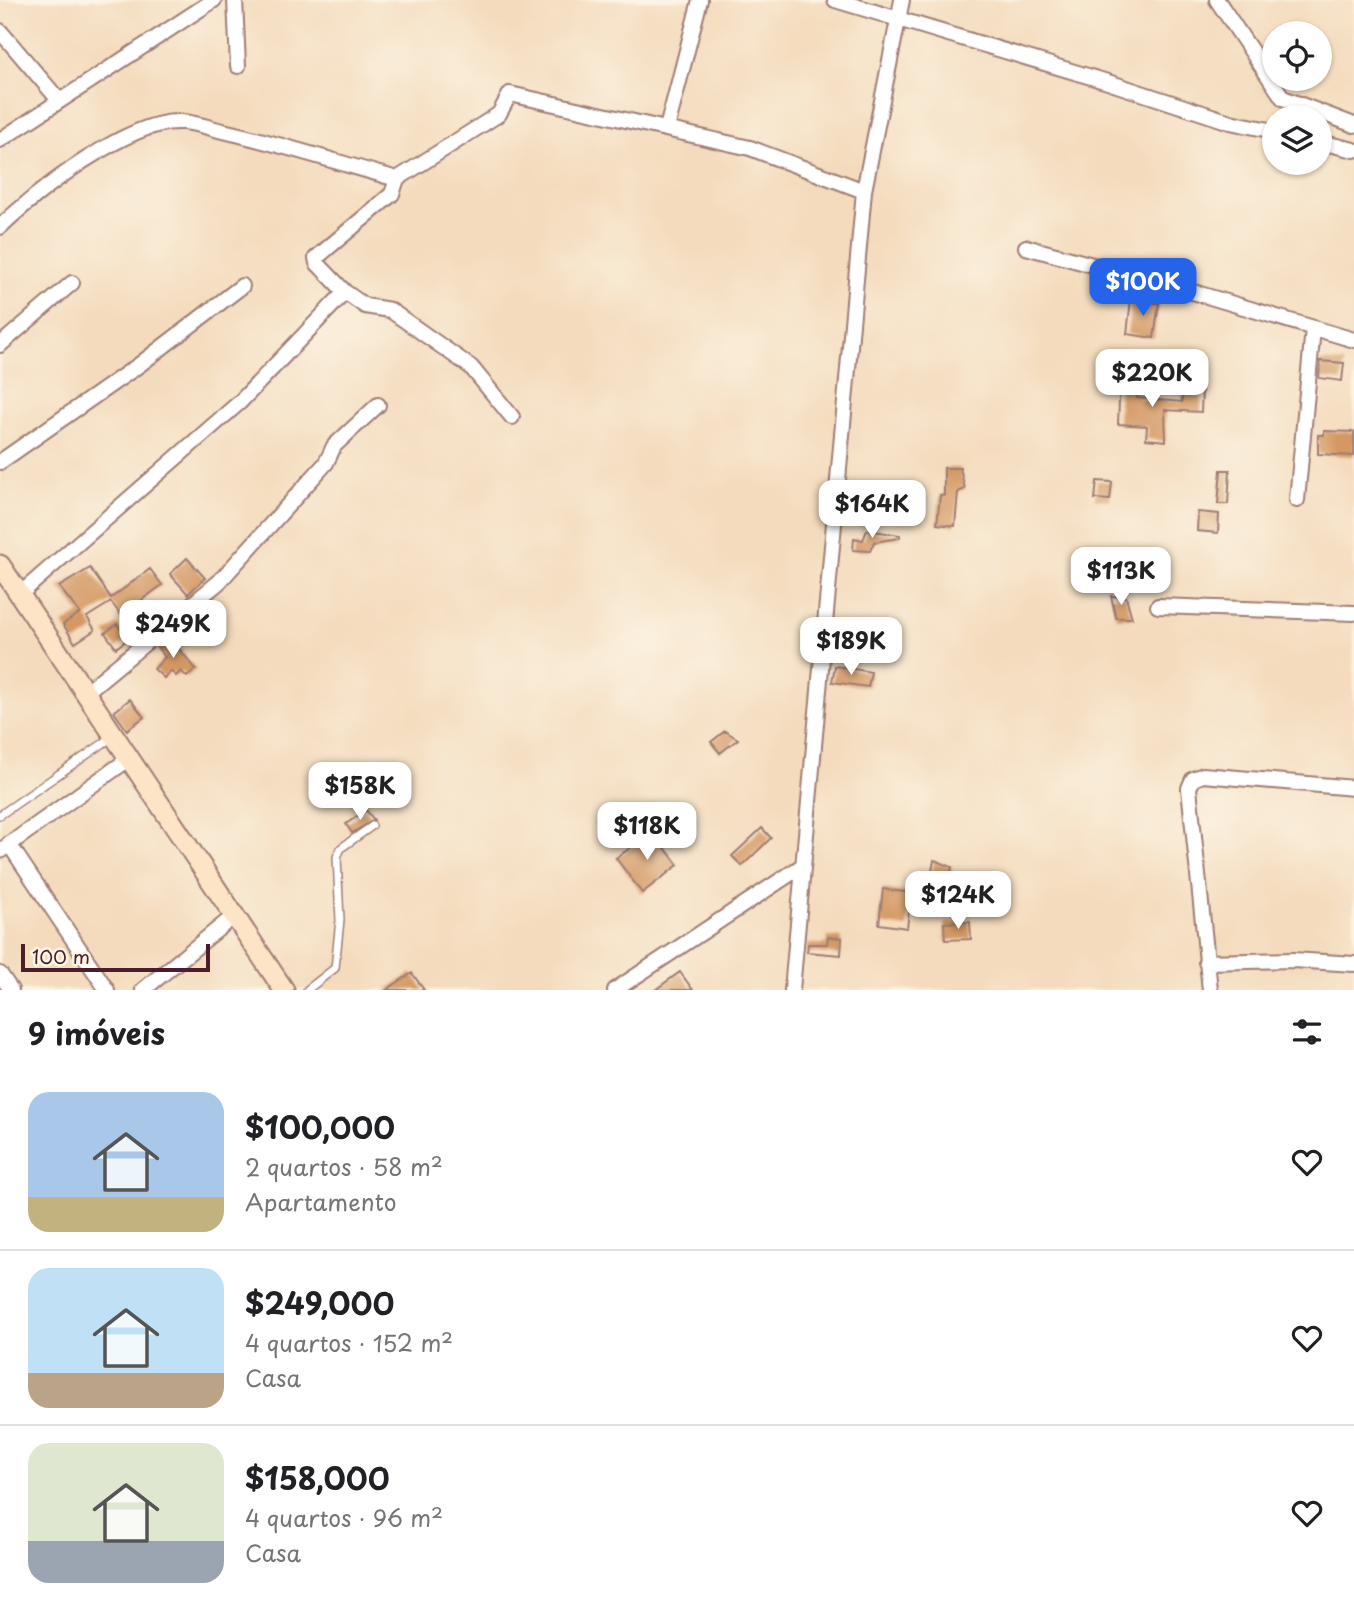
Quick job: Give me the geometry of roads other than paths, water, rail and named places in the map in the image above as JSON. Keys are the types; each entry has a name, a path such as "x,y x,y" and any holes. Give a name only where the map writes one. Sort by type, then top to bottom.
{"main road":[{"path":"0,565 284,990"}],"street":[{"path":"0,140 58,99 214,0"},
{"path":"235,0 238,66"},
{"path":"667,128 700,0"},
{"path":"835,0 1230,122 1262,129"},
{"path":"792,990 864,191 902,0"},
{"path":"1217,0 1283,99 1353,124"},
{"path":"0,31 58,99"},
{"path":"512,417 471,367 390,310 365,306 345,292 316,258 392,194 397,179 499,114 510,93 750,148 864,191"},
{"path":"0,227 40,190 116,142 145,128 181,122 245,136 397,179"},
{"path":"1332,145 1354,150"},
{"path":"1026,247 1354,340"},
{"path":"0,345 72,283"},
{"path":"0,462 139,365 242,286"},
{"path":"20,594 240,402 345,292"},
{"path":"1297,500 1313,328"},
{"path":"86,692 219,582 326,463 334,446 378,405"},
{"path":"1158,606 1354,613"},
{"path":"107,990 4,848 130,758"},
{"path":"1210,990 1189,788 1193,779 1203,775 1354,788"},
{"path":"615,990 802,866"},
{"path":"142,990 233,916"},
{"path":"1206,962 1293,960 1354,964"},
{"path":"0,974 11,990"}],"lane":[{"path":"0,814 115,735"},
{"path":"307,990 335,968 340,920 337,857 341,848 372,826"}]}
